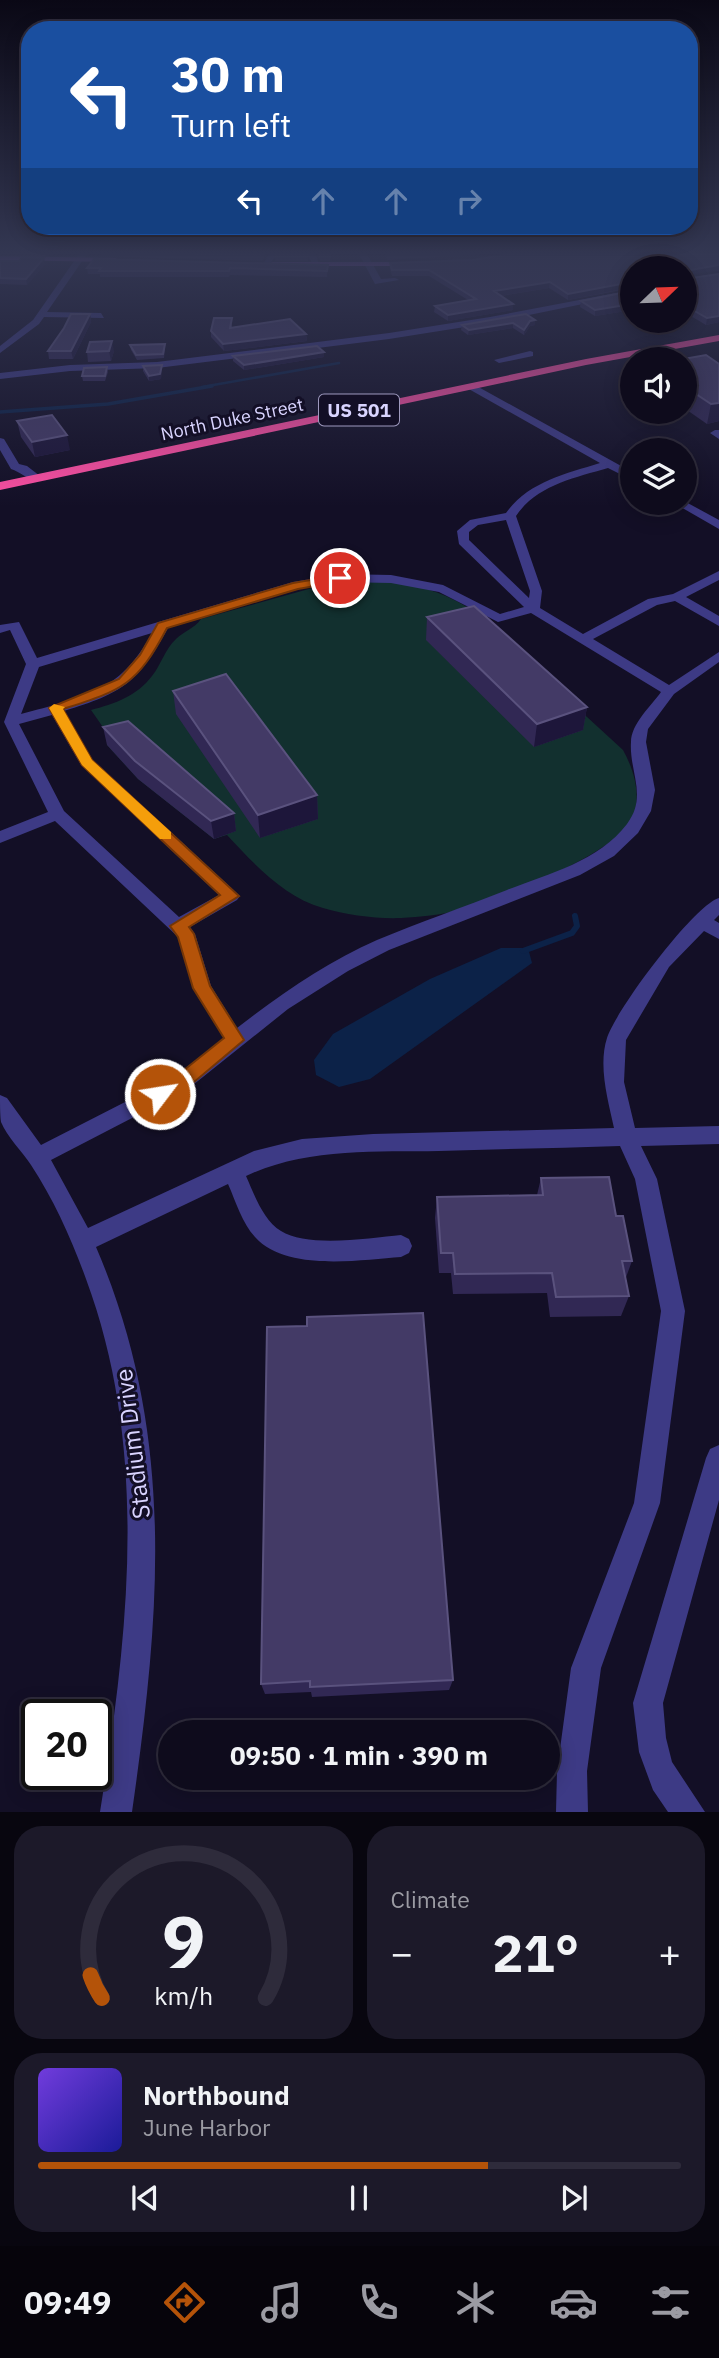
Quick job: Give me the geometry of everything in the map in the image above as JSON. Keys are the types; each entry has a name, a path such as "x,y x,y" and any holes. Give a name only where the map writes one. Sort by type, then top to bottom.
{"highway":[{"name":"North Duke Street","path":"2,485 543,371 716,339"}],"street":[{"path":"0,350 16,339"},
{"path":"0,376 70,368 157,365 369,339"},
{"path":"499,360 525,355 543,371"},
{"path":"470,386 620,470"},
{"path":"0,441 15,467"},
{"path":"533,610 537,591 510,516 517,501 552,482 609,464"},
{"path":"15,467 23,468 36,478"},
{"path":"2,485 15,467"},
{"path":"697,513 719,525"},
{"path":"510,516 474,522 463,531 463,541 533,610 669,691"},
{"path":"583,639 653,602 677,597 719,575"},
{"path":"33,664 297,585 367,577 443,589 498,618 533,610"},
{"path":"677,597 719,622"},
{"path":"0,629 14,625 33,664 11,722 57,814 186,934 202,988 235,1040"},
{"path":"11,722 107,691 123,682 146,656 162,626"},
{"path":"39,1156 181,1083 281,1004 383,944 574,871 608,852 632,830 643,811 647,790 638,741 641,729 669,691 719,656"},
{"path":"55,708 86,762 231,896 178,926"},
{"path":"0,837 57,814"},
{"path":"572,1812 572,1771 586,1668 647,1503 673,1311 646,1179 626,1136 614,1083 616,1039 663,962 710,926 719,904"},
{"name":"Stadium Drive","path":"0,1104 39,1156 63,1195 109,1307 125,1367 142,1520 141,1612 116,1812"},
{"path":"84,1241 262,1158 335,1144 719,1135"},
{"path":"232,1171 263,1231 282,1245 316,1250 401,1247"},
{"path":"689,1812 674,1799 661,1770 650,1738 647,1707 682,1576 719,1458"}],"green space":[{"path":"385,581 428,590 467,607 623,750 634,775 637,794 635,812 620,834 602,848 552,875 477,905 416,917 352,915 309,903 283,888 227,835 214,839 138,779 107,745 114,743 91,710 116,702 139,689 155,672 172,643 201,619 334,582"}],"water":[{"path":"501,948 528,948 532,963 370,1079 339,1087 316,1075 314,1060 333,1034 430,979"}],"building":[{"path":"57,339 77,339 71,351 48,351"},
{"path":"218,339 268,339 223,344"},
{"path":"112,341 109,351 87,352 90,342"},
{"path":"165,344 163,354 136,355 130,345"},
{"path":"317,346 324,352 244,365 233,356"},
{"path":"706,355 719,364 719,403 711,404 697,395 697,357"},
{"path":"162,365 160,374 149,376 143,366"},
{"path":"107,367 105,376 82,376 84,368"},
{"path":"52,415 67,435 32,442 17,421"},
{"path":"474,606 587,707 537,724 427,617"},
{"path":"226,674 317,795 258,815 173,691"},
{"path":"128,721 234,813 211,821 135,761 103,727"},
{"path":"609,1177 616,1216 623,1216 632,1261 622,1261 629,1296 556,1297 552,1273 455,1274 453,1253 441,1253 437,1197 543,1195 541,1178"},
{"path":"423,1313 453,1680 310,1687 310,1681 261,1684 267,1327 307,1326 307,1317"}],"waterway":[{"path":"202,387 339,363"},
{"path":"0,412 108,404 212,386"},
{"path":"523,951 572,933 577,926 575,916"}],"slow traffic":[{"path":"58,707 55,708 86,762 166,836"}],"route":[{"path":"160,1094 181,1083 235,1040 202,988 186,934 178,926 231,896 86,762 55,708 107,691 123,682 146,656 162,626 297,585 340,578"}]}
